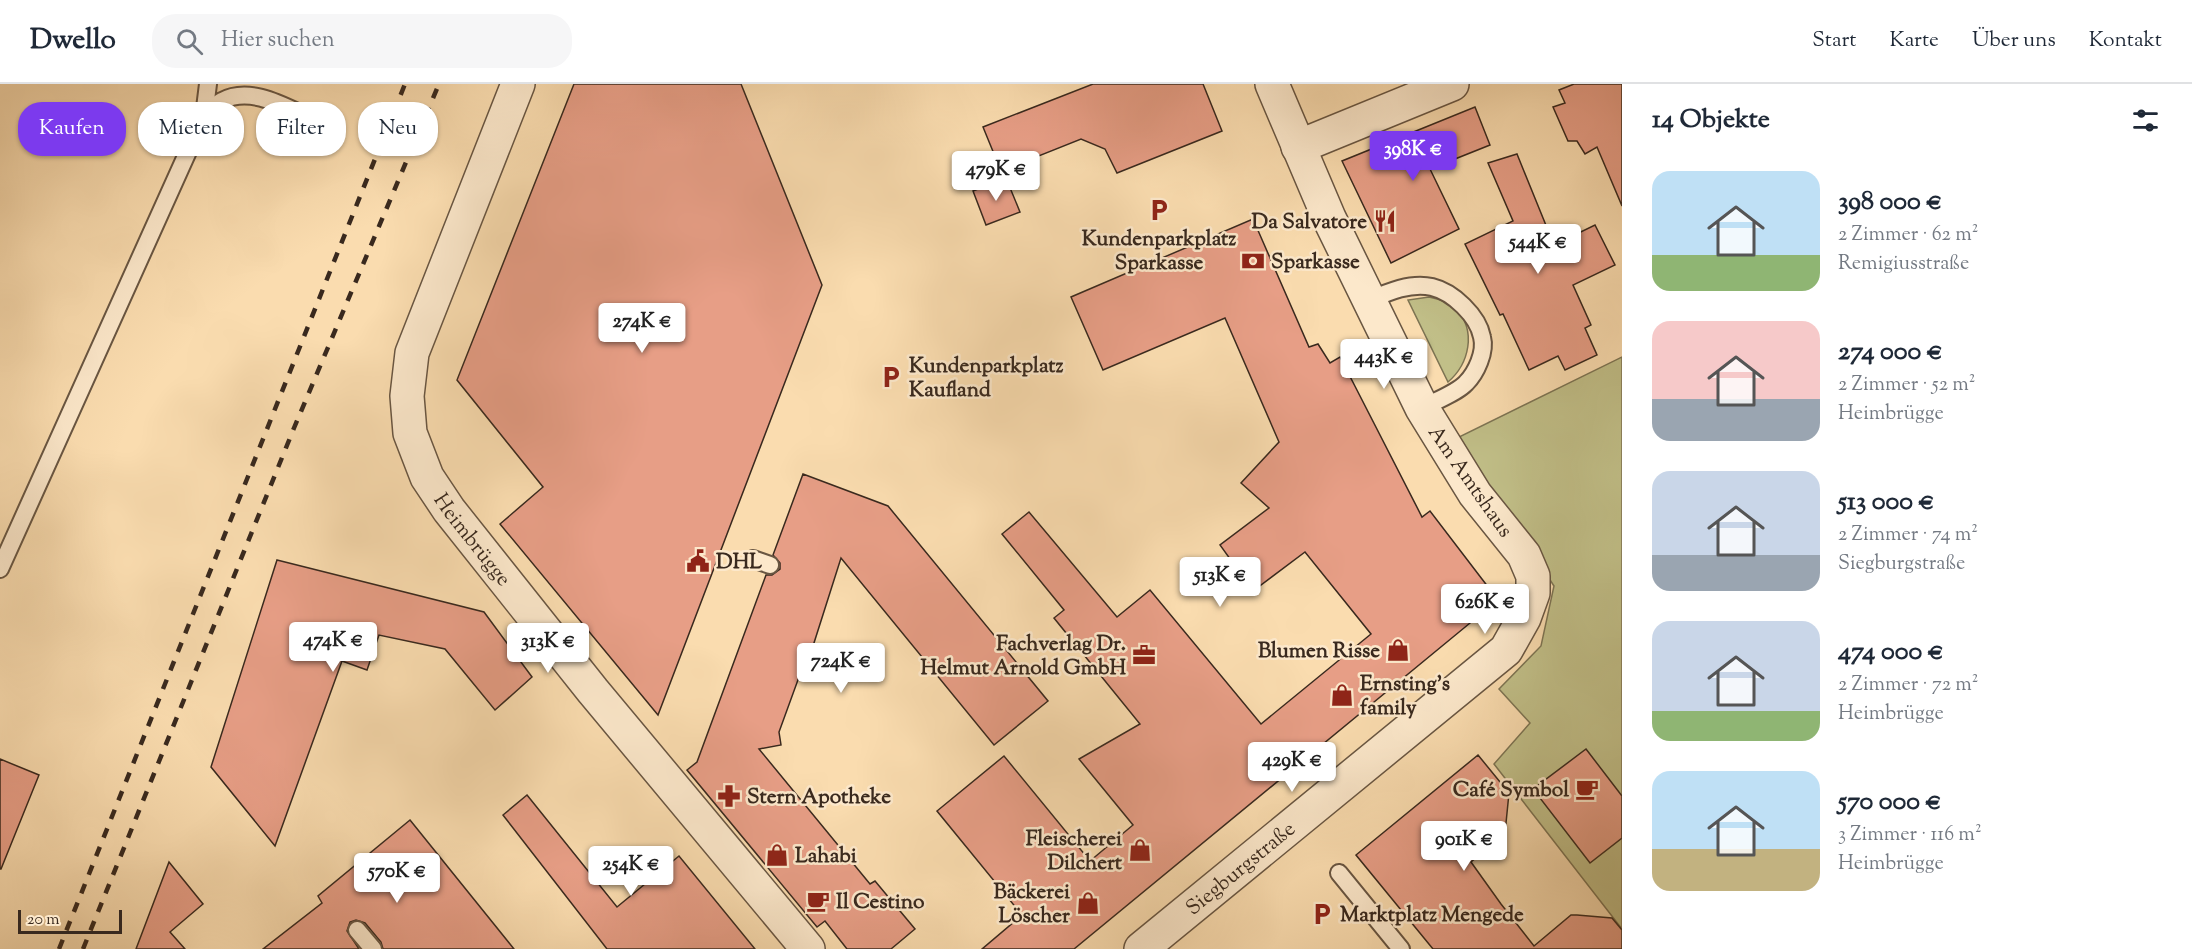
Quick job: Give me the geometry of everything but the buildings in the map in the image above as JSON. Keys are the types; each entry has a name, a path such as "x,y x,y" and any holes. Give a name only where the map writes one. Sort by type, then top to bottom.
{"street":[{"name":"Heimbrügge","path":"518,84 412,353 407,396 410,433 427,477 448,510 600,699 808,949"},
{"name":"Am Amtshaus","path":"1272,84 1329,218 1422,408 1475,494 1524,555 1533,576 1533,593 1524,618"},
{"path":"1298,147 1452,84"},
{"name":"Siegburgstraße","path":"1141,949 1506,650 1524,618"}],"lane":[{"path":"206,102 208,84"},
{"path":"220,102 241,96 264,98 273,102"},
{"path":"0,569 186,156"},
{"path":"1370,300 1394,289 1431,286 1448,293 1470,311 1483,337 1481,358 1465,384 1422,408"},
{"path":"753,559 770,565"},
{"path":"1339,873 1401,949"},
{"path":"357,930 373,949"}],"shaded area":[{"path":"1429,297 1444,301 1456,309 1467,327 1468,347 1465,357 1455,375 1448,382 1408,300"},
{"path":"1622,357 1622,929 1494,764 1530,723 1499,689 1541,646 1554,586 1457,438"}],"railway":[{"path":"59,949 405,84"},
{"path":"83,949 294,428 439,84"}],"place":[{"name":"Kundenparkplatz Sparkasse","path":"1159,210"},
{"name":"Da Salvatore","path":"1385,221"},
{"name":"Sparkasse","path":"1253,261"},
{"name":"Kundenparkplatz Kaufland","path":"891,377"},
{"name":"DHL","path":"698,561"},
{"name":"Blumen Risse","path":"1398,650"},
{"name":"Fachverlag Dr. Helmut Arnold GmbH","path":"1144,655"},
{"name":"Ernsting's family","path":"1342,695"},
{"name":"Café Symbol","path":"1587,789"},
{"name":"Stern Apotheke","path":"729,796"},
{"name":"Fleischerei Dilchert","path":"1140,850"},
{"name":"Lahabi","path":"777,855"},
{"name":"Il Cestino","path":"818,901"},
{"name":"Bäckerei Löscher","path":"1088,903"},
{"name":"Marktplatz Mengede","path":"1322,914"}]}
